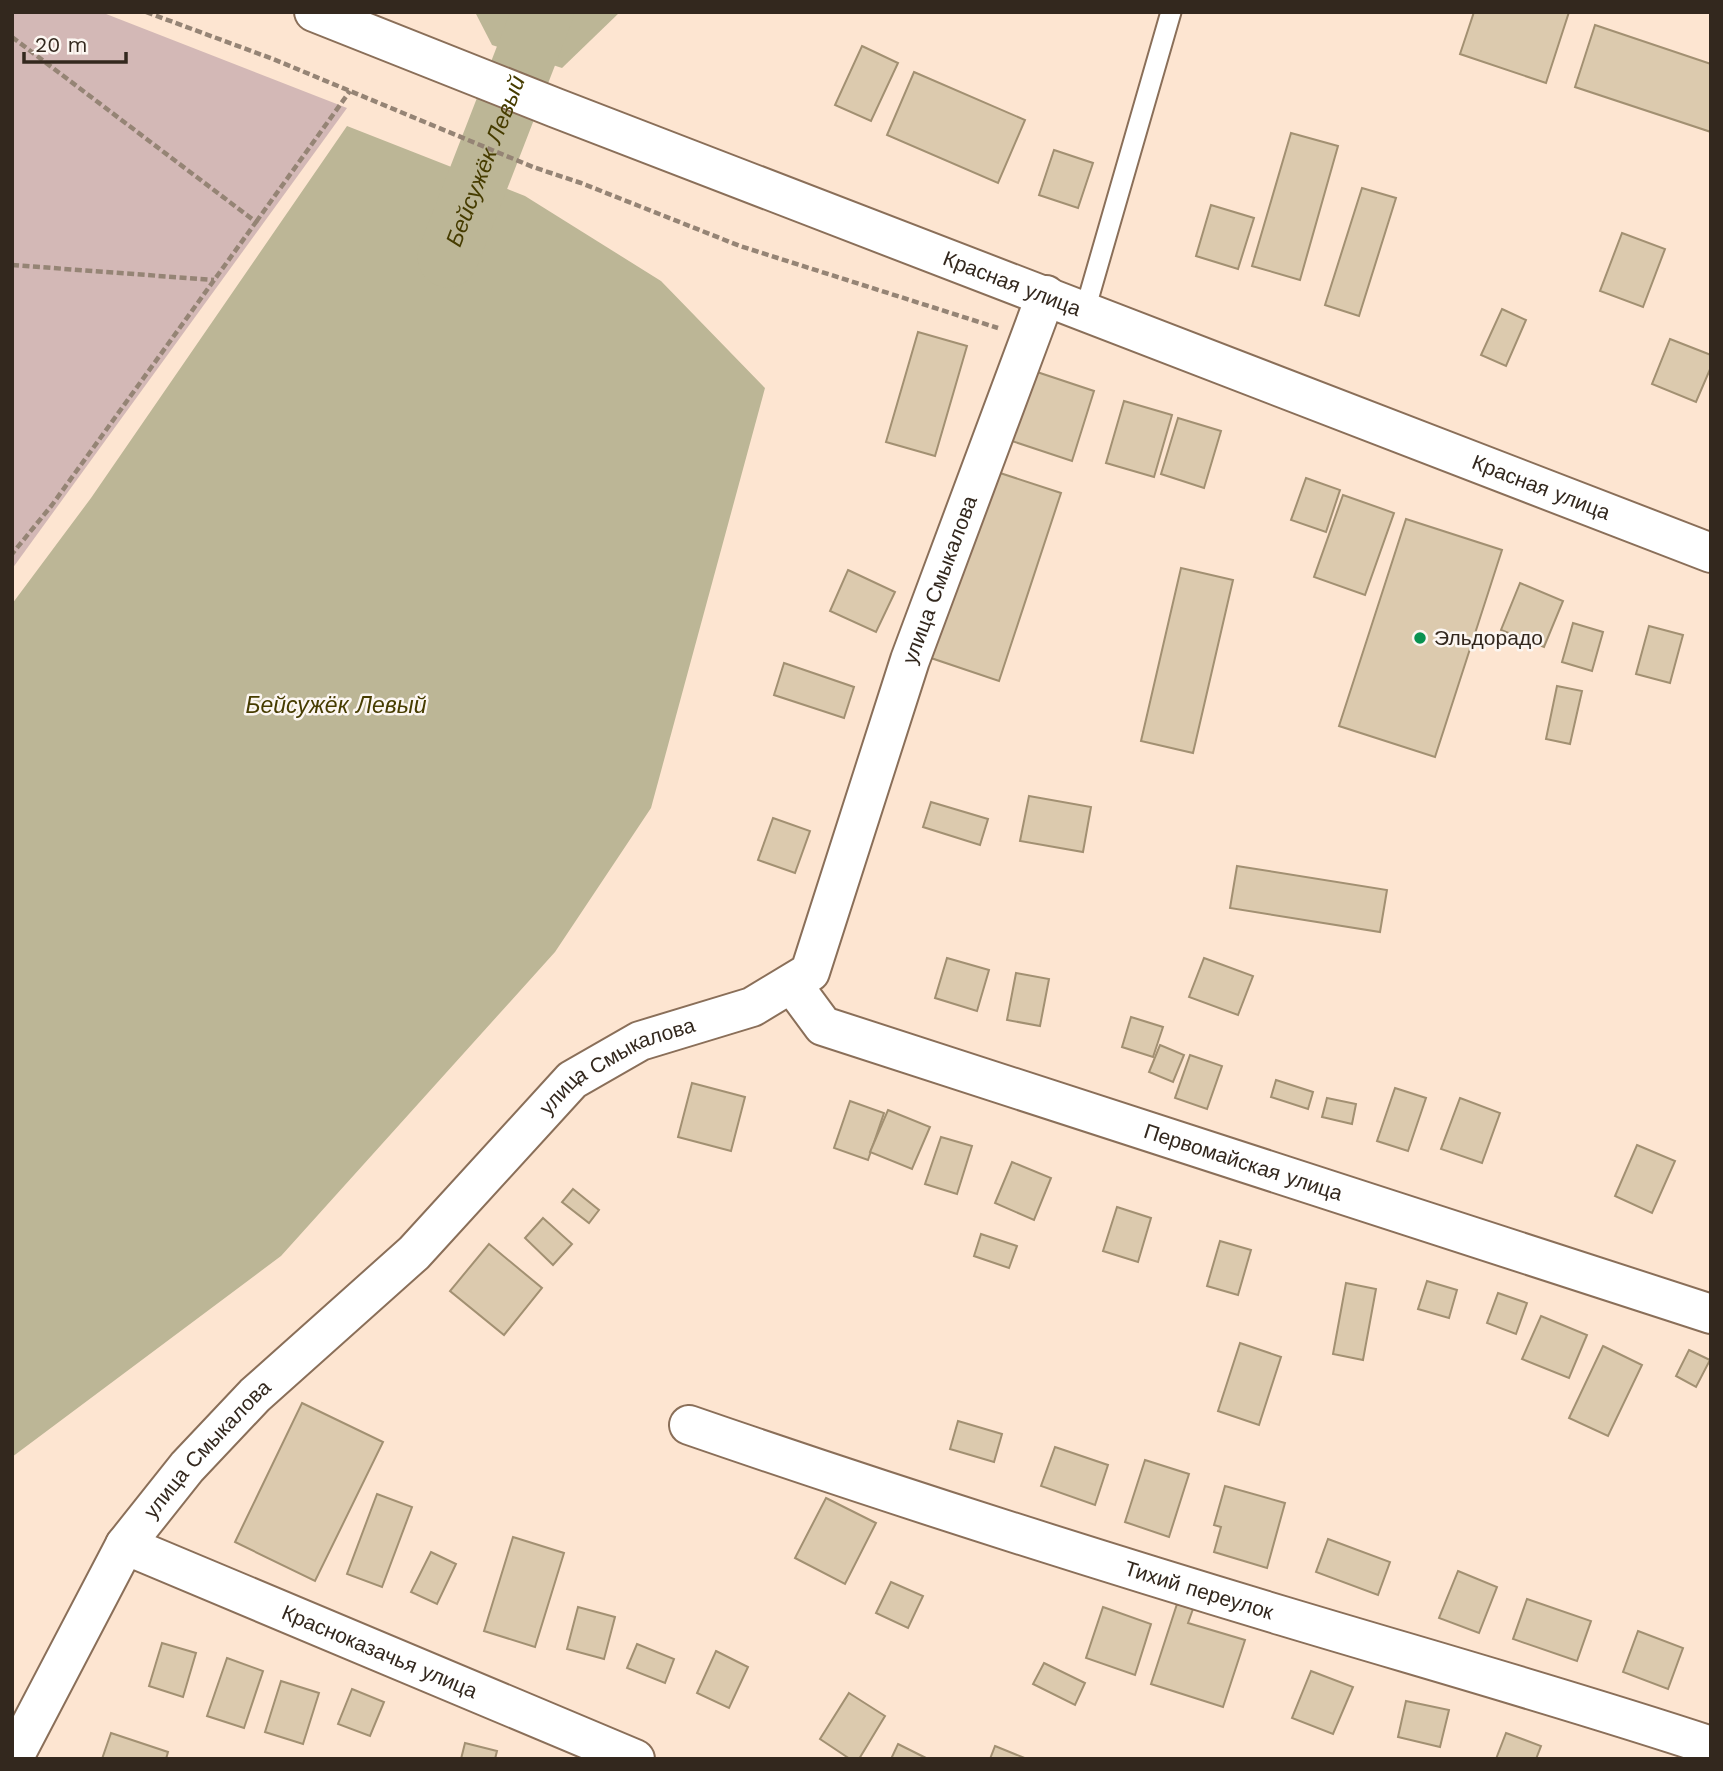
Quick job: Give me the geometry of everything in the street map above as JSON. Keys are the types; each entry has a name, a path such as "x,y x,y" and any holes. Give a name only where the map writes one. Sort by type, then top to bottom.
{"street":[{"name":"Красная улица","path":"314,12 556,108 1711,552"},
{"name":"улица Смыкалова","path":"13,1759 125,1545 187,1467 255,1395 414,1253 572,1080 640,1041 752,1007 810,972 910,660 1046,295"},
{"name":"Первомайская улица","path":"792,984 823,1026 1711,1314"},
{"name":"Тихий переулок","path":"689,1424 840,1477 1282,1616 1589,1706 1711,1746"},
{"name":"Красноказачья улица","path":"125,1545 635,1759"}],"lane":[{"path":"1085,310 1171,12"}],"path":[{"path":"146,12 350,90 533,167 581,183 740,246 1030,338"},
{"path":"12,37 256,222"},
{"path":"12,554 52,505 350,90"},
{"path":"12,265 215,280"}],"shaded area":[{"path":"12,12 101,12 347,108 12,569"}],"water":[{"name":"Бейсужёк Левый","path":"475,12 620,12 562,68 492,45"},
{"name":"Бейсужёк Левый","path":"347,126 525,196 661,281 765,388 651,808 555,952 281,1256 12,1457 12,604 91,498"}],"building":[{"path":"1474,12 1569,12 1546,83 1460,54"},
{"path":"1595,25 1711,64 1711,132 1575,87"},
{"path":"862,46 898,63 871,121 835,105"},
{"path":"914,72 1025,120 998,183 887,135"},
{"path":"1291,133 1338,146 1300,280 1252,266"},
{"path":"1054,150 1093,163 1078,208 1039,195"},
{"path":"1362,188 1396,198 1359,316 1325,305"},
{"path":"1211,205 1254,218 1238,269 1196,256"},
{"path":"1622,233 1665,249 1643,307 1600,291"},
{"path":"1502,309 1526,320 1506,366 1481,355"},
{"path":"918,332 967,346 935,456 886,442"},
{"path":"1670,339 1711,355 1711,367 1696,402 1652,384"},
{"path":"1031,370 1094,391 1072,461 1009,440"},
{"path":"1124,401 1172,415 1154,477 1106,463"},
{"path":"1178,418 1221,431 1204,488 1161,474"},
{"path":"994,471 1061,493 999,681 931,658"},
{"path":"1306,478 1340,490 1326,532 1291,520"},
{"path":"1343,495 1394,513 1365,595 1314,577"},
{"name":"Эльдорадо","path":"1406,519 1502,550 1435,757 1339,726"},
{"path":"1181,568 1233,580 1193,753 1141,741"},
{"path":"848,570 895,592 876,632 830,611"},
{"path":"1520,583 1563,601 1544,647 1501,630"},
{"path":"1573,623 1603,632 1592,671 1562,662"},
{"path":"1649,626 1683,635 1670,683 1636,674"},
{"path":"784,663 854,687 844,718 774,695"},
{"path":"1557,686 1582,691 1570,744 1546,739"},
{"path":"1029,796 1091,807 1083,852 1020,841"},
{"path":"931,802 988,819 980,845 923,827"},
{"path":"773,818 810,831 795,873 758,860"},
{"path":"1237,866 1387,890 1380,932 1230,908"},
{"path":"947,958 989,970 977,1011 935,998"},
{"path":"1204,958 1253,976 1238,1015 1189,997"},
{"path":"1016,973 1049,979 1040,1026 1007,1020"},
{"path":"1131,1017 1163,1027 1153,1057 1122,1047"},
{"path":"1160,1045 1184,1055 1173,1082 1149,1072"},
{"path":"1190,1055 1222,1066 1207,1109 1175,1098"},
{"path":"1276,1080 1313,1092 1308,1109 1271,1097"},
{"path":"692,1083 745,1097 731,1151 678,1137"},
{"path":"1395,1088 1426,1098 1408,1151 1377,1141"},
{"path":"1327,1098 1356,1104 1352,1124 1322,1117"},
{"path":"1460,1098 1500,1113 1482,1163 1441,1149"},
{"path":"850,1101 884,1113 868,1160 834,1148"},
{"path":"888,1110 930,1127 912,1169 870,1152"},
{"path":"941,1137 972,1146 957,1194 925,1184"},
{"path":"1637,1145 1675,1161 1652,1213 1615,1196"},
{"path":"1012,1162 1051,1178 1034,1220 995,1203"},
{"path":"573,1189 599,1210 589,1223 562,1202"},
{"path":"1117,1207 1151,1218 1138,1262 1103,1251"},
{"path":"543,1218 572,1244 553,1265 525,1238"},
{"path":"981,1234 1017,1246 1009,1268 974,1256"},
{"path":"1220,1241 1251,1250 1238,1295 1207,1286"},
{"path":"489,1244 542,1288 504,1335 450,1291"},
{"path":"1427,1281 1457,1290 1449,1318 1418,1309"},
{"path":"1346,1283 1376,1289 1363,1360 1333,1354"},
{"path":"1498,1293 1527,1303 1516,1334 1487,1323"},
{"path":"1541,1316 1587,1335 1569,1378 1522,1359"},
{"path":"1240,1343 1281,1357 1259,1425 1218,1411"},
{"path":"1603,1346 1642,1365 1608,1436 1569,1418"},
{"path":"1689,1350 1710,1360 1696,1387 1676,1376"},
{"path":"302,1403 383,1442 315,1581 235,1542"},
{"path":"958,1421 1002,1434 994,1462 950,1449"},
{"path":"1055,1447 1108,1465 1095,1505 1041,1486"},
{"path":"1145,1460 1189,1474 1169,1537 1125,1522"},
{"path":"1225,1486 1285,1503 1267,1568 1214,1552 1221,1527 1214,1525"},
{"path":"377,1494 412,1507 382,1587 347,1574"},
{"path":"826,1498 876,1523 845,1584 795,1558"},
{"path":"513,1537 564,1553 535,1647 484,1631"},
{"path":"1328,1539 1390,1562 1378,1595 1316,1572"},
{"path":"431,1552 456,1564 437,1604 411,1592"},
{"path":"1458,1571 1497,1587 1479,1633 1439,1618"},
{"path":"891,1582 923,1596 908,1628 876,1613"},
{"path":"1527,1599 1591,1621 1577,1661 1513,1639"},
{"path":"1177,1604 1193,1609 1188,1623 1245,1640 1223,1707 1151,1684"},
{"path":"578,1607 615,1617 604,1659 567,1649"},
{"path":"1103,1607 1151,1624 1135,1675 1086,1658"},
{"path":"1638,1631 1683,1648 1668,1689 1623,1672"},
{"path":"162,1643 196,1653 183,1697 149,1686"},
{"path":"637,1644 674,1659 665,1683 627,1668"},
{"path":"716,1651 748,1667 729,1708 697,1693"},
{"path":"227,1658 263,1671 244,1728 207,1716"},
{"path":"1044,1663 1085,1683 1075,1705 1033,1684"},
{"path":"1311,1671 1353,1687 1333,1734 1292,1718"},
{"path":"281,1681 319,1693 303,1744 265,1732"},
{"path":"352,1689 384,1702 370,1736 338,1724"},
{"path":"849,1693 885,1716 859,1759 850,1759 820,1739"},
{"path":"1406,1701 1449,1710 1440,1747 1398,1737"},
{"path":"111,1733 168,1752 166,1759 102,1759"},
{"path":"1506,1733 1541,1746 1536,1759 1496,1759"},
{"path":"465,1743 497,1751 495,1759 461,1759"},
{"path":"898,1744 928,1759 891,1759"},
{"path":"995,1746 1027,1759 990,1759"}],"waterway":[{"name":"Бейсужёк Левый","path":"448,257 543,12"}],"place":[{"name":"Эльдорадо","path":"1420,638"}]}
